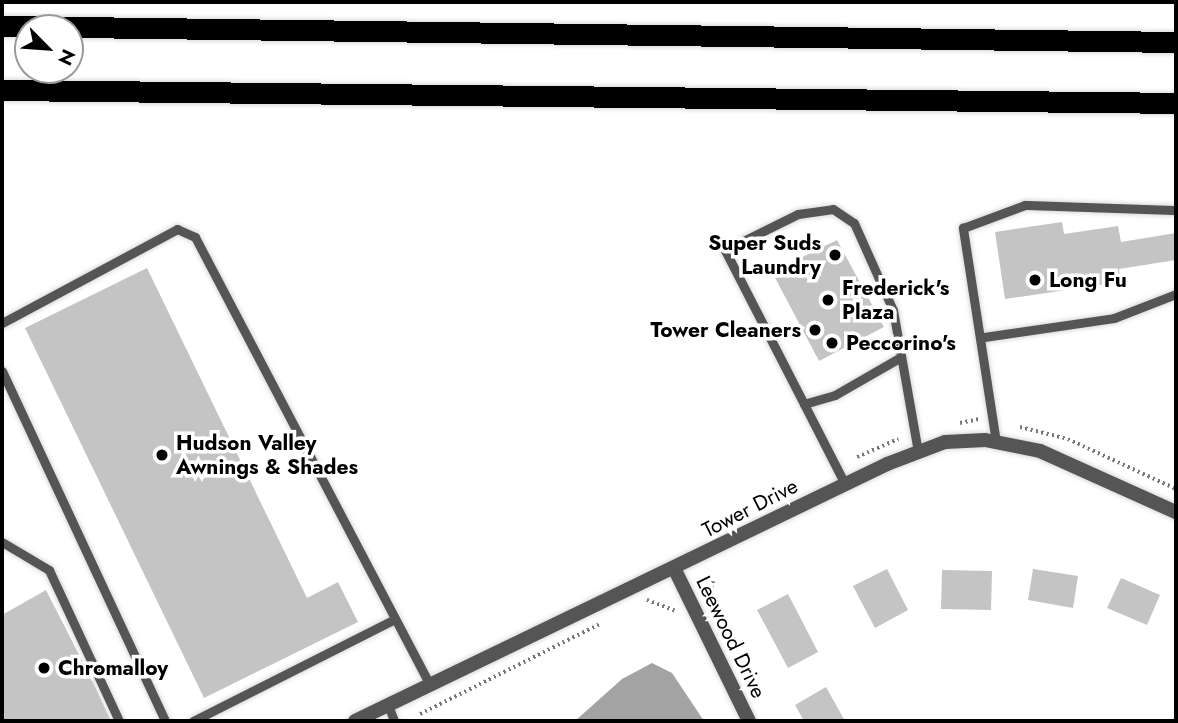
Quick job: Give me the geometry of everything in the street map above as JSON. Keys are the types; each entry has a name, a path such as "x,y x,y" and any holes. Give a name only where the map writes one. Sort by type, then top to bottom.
{"highway":[{"path":"2,26 1176,42"},
{"path":"2,90 1176,103"}],"street":[{"name":"Tower Drive","path":"355,721 675,570 845,484 945,442 996,443 1040,451 1176,512"},
{"name":"Leewood Drive","path":"675,570 749,721"}],"lane":[{"path":"996,443 984,337 963,228 1025,205 1176,210"},
{"path":"845,484 725,250 798,214 833,209 853,223 892,310 918,452"},
{"path":"2,323 177,229 195,237 393,620 430,685"},
{"path":"984,337 1114,318 1176,294"},
{"path":"804,404 835,395 901,358"},
{"path":"2,371 165,721"},
{"path":"2,541 49,570 119,721"},
{"path":"193,721 393,620"},
{"path":"388,705 394,721"}],"path":[{"path":"1020,427 1068,439 1176,489"},
{"path":"637,605 659,602 681,619"},
{"path":"420,714 612,617"}],"shaded area":[{"path":"652,663 672,673 704,721 575,721 622,679"}],"building":[{"path":"1062,222 1064,234 1118,226 1121,242 1176,233 1176,260 1119,269 1121,282 1005,299 995,232"},
{"name":"Frederick's Plaza","path":"837,240 884,327 819,361 772,272"},
{"name":"Hudson Valley Awnings & Shades","path":"147,268 307,598 338,582 358,622 204,698 25,328"},
{"path":"887,569 908,610 875,628 853,586"},
{"path":"1033,569 1078,576 1073,608 1028,600"},
{"path":"942,570 992,571 991,610 941,609"},
{"path":"1121,578 1160,595 1147,625 1107,608"},
{"name":"Chromalloy","path":"46,590 111,721 2,721 2,615"},
{"path":"788,594 818,652 788,668 757,610"},
{"path":"826,687 845,721 804,721 795,705"}],"place":[{"name":"Super Suds Laundry","path":"835,255"},
{"name":"Long Fu","path":"1035,280"},
{"name":"Frederick's Plaza","path":"828,300"},
{"name":"Tower Cleaners","path":"815,330"},
{"name":"Peccorino's","path":"832,343"},
{"name":"Hudson Valley Awnings & Shades","path":"162,455"},
{"name":"Chromalloy","path":"44,668"}]}
